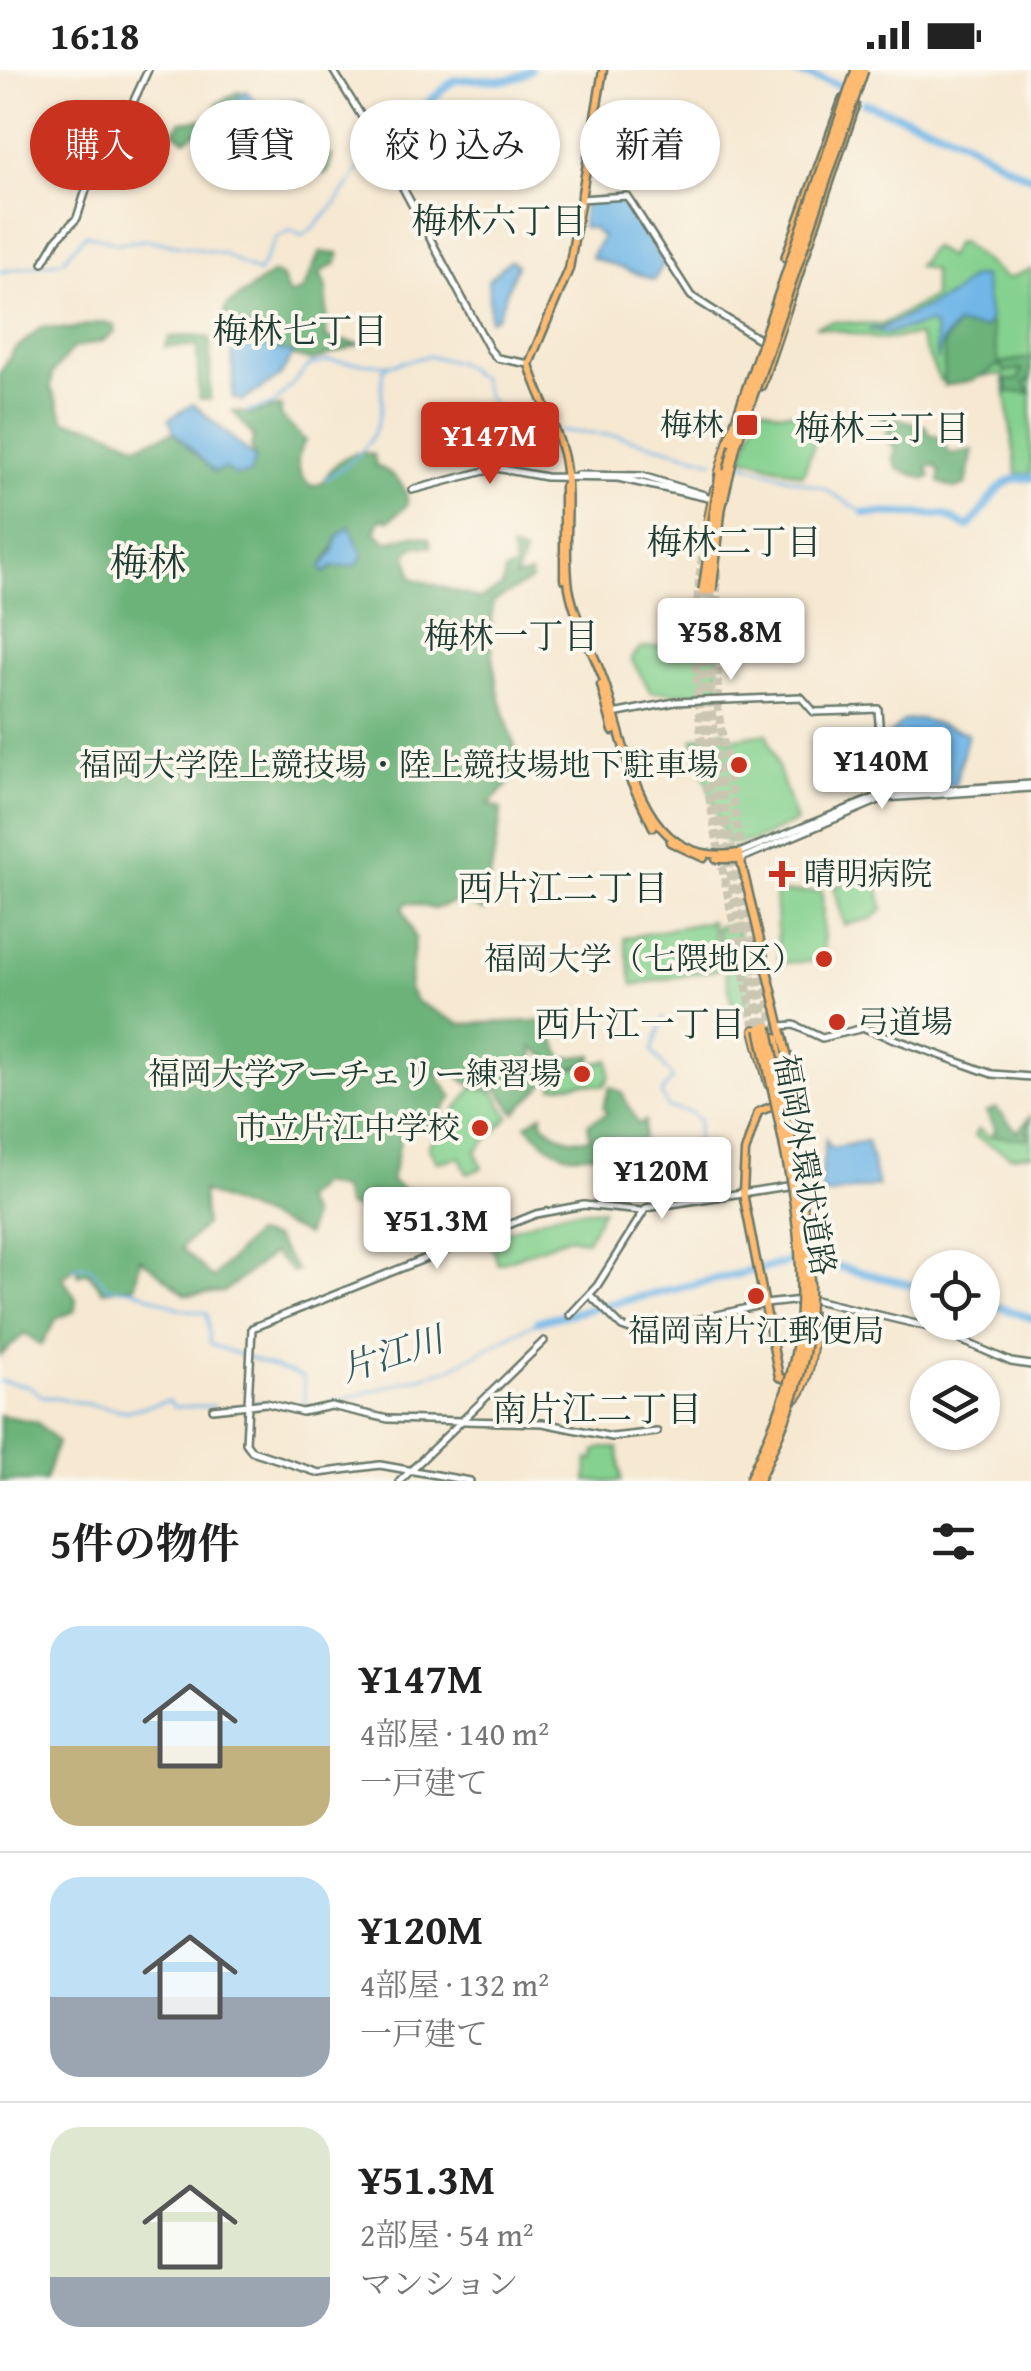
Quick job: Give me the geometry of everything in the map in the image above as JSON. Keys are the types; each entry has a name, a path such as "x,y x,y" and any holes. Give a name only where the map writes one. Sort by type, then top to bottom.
{"highway":[{"path":"706,534 741,402 860,70"},
{"path":"860,70 748,404 724,497 708,590 717,491 748,382 860,70"},
{"path":"748,382 852,94"},
{"path":"718,537 724,497 838,134"},
{"path":"754,1481 779,1425 806,1338 808,1277 761,1029"},
{"name":"福岡外環状道路","path":"754,1481 791,1378 807,1298 794,1185 761,1029"},
{"name":"福岡外環状道路","path":"776,1038 779,1103"},
{"path":"754,1481 801,1390 811,1344 806,1312"}],"main road":[{"path":"603,70 565,283 538,334 529,364 555,432 565,477 566,590 647,809 661,830 701,853 739,856 796,1092 763,1108 754,1119 745,1152 744,1193 779,1377 791,1378"}],"street":[{"path":"43,263 56,239 77,218 87,187 123,138 129,111 148,70"},
{"path":"333,70 380,146 490,350 497,358 529,364"},
{"path":"580,199 627,196 655,246 680,275 691,296 758,338"},
{"path":"412,490 496,468 565,477 618,478 713,499 724,497"},
{"path":"610,714 674,702 801,697 814,712 878,709 884,796"},
{"path":"739,856 884,796 1031,786"},
{"path":"780,1026 794,1025 822,1038 864,1028 992,1074 1031,1077"},
{"path":"470,1481 380,1465 319,1473 252,1451 246,1443 252,1328 536,1214 584,1205 641,1211 794,1185"},
{"path":"570,1315 590,1295 641,1211"},
{"path":"590,1295 622,1327 639,1333 807,1298 933,1328 1011,1362 1031,1365"},
{"path":"400,1481 544,1340"},
{"path":"213,1409 266,1403 302,1412 331,1406 388,1419 543,1424 612,1438 657,1432"}],"green space":[{"path":"240,91 245,97 243,100 224,100"},
{"path":"190,121 190,137 185,140 174,132 180,122"},
{"path":"961,242 1007,279 1031,269 1031,474 1017,474 1003,374 940,381 918,335 883,340 815,326 833,321 881,325 933,297 933,270 917,266 932,247 948,257 955,243"},
{"path":"320,252 339,254 337,263 320,273 327,288 326,338 360,344 312,361 259,346 236,333 233,320 224,312 227,306 273,273 281,276 289,295 303,290"},
{"path":"103,322 114,325 115,332 103,341 73,348 52,374 51,388 65,421 100,428 137,445 174,432 193,452 255,458 251,446 254,437 233,411 250,414 281,406 281,416 305,441 298,465 311,486 321,484 343,459 365,453 374,455 376,466 402,486 407,505 390,520 380,519 375,532 387,542 413,535 429,538 431,547 415,546 407,553 412,578 480,599 502,587 505,572 515,568 511,549 524,554 515,578 530,574 531,580 493,602 491,624 498,687 523,769 489,804 501,809 484,911 461,900 434,909 407,902 403,909 415,938 409,989 416,1001 460,1024 538,1021 548,1026 563,1058 593,1055 590,1062 555,1073 557,1064 532,1047 535,1059 554,1074 515,1113 499,1090 467,1083 453,1071 438,1069 440,1080 453,1097 429,1129 406,1115 391,1181 404,1190 417,1189 417,1201 411,1194 401,1203 401,1220 347,1206 341,1189 320,1184 302,1200 311,1216 307,1235 202,1191 205,1225 181,1248 213,1278 254,1234 274,1238 297,1271 293,1273 273,1253 224,1292 186,1295 140,1258 135,1286 103,1291 88,1272 78,1275 76,1266 63,1278 76,1299 75,1311 57,1318 41,1345 25,1333 0,1356 0,373 13,351 42,327 69,329","holes":["344,531 360,555 324,572 321,567"]},
{"path":"991,324 999,363 1031,358 1031,379 1024,383 1031,393 1008,392 1006,380 1018,380 1022,369 1006,372 1000,365 973,380 944,386 944,343 956,325"},
{"path":"170,337 210,338 210,400 199,398 197,346 165,347"},
{"path":"760,406 777,412 819,413 821,425 803,475 743,457"},
{"path":"884,415 926,426 929,434 940,437 950,454 973,450 966,485 955,489 939,482 940,472 934,465 927,468 931,476 926,479 898,469 893,457 896,449 884,437 889,430 882,421"},
{"path":"716,600 720,695 651,692 631,659 640,648 666,645 675,651 686,630 686,615 697,603"},
{"name":"福岡大学陸上競技場・陸上競技場地下駐車場","path":"725,730 729,739 767,733 796,822 753,841 726,844 693,739"},
{"path":"871,878 878,883 883,910 871,919 844,925 834,886"},
{"path":"822,891 824,961 779,963 775,893"},
{"path":"711,921 720,969 633,985 624,938"},
{"path":"737,924 751,1002 745,1003 747,1013 735,1015 716,927"},
{"name":"福岡大学アーチェリー練習場","path":"609,1060 610,1076 604,1086 584,1083 553,1087 555,1073"},
{"path":"473,1087 495,1093 509,1117 476,1151 482,1168 467,1174 460,1157 437,1162 428,1146"},
{"path":"610,1087 622,1093 638,1124 645,1121 643,1139 630,1143 630,1149 584,1155 563,1153 526,1125 542,1114 542,1122 559,1135 577,1140 590,1138 588,1124 607,1113 603,1107"},
{"path":"996,1108 1018,1132 1031,1115 1026,1132 1031,1132 1029,1139 993,1136 996,1130 986,1112"},
{"path":"1031,1115 1031,1154 1011,1156 974,1136 978,1129 990,1137 996,1128 1025,1131"},
{"path":"603,1209 587,1241 569,1237 498,1264 489,1237 561,1212"},
{"path":"0,1415 37,1422 57,1442 45,1481 0,1481"},
{"path":"618,1448 621,1481 587,1481 588,1459 594,1460 595,1451"}],"water":[{"path":"246,91 254,100 235,100"},
{"path":"614,197 627,204 664,263 654,280 591,257 602,237 592,228 582,227 584,201"},
{"path":"510,260 517,265 497,317 490,320 488,280"},
{"path":"983,276 990,319 985,328 956,325 942,342 937,361 935,328 929,323 885,334 868,329 880,329 951,295 971,277"},
{"path":"232,331 259,346 294,353 280,376 243,401 233,398"},
{"path":"193,404 255,458 250,474 234,475 225,468 214,472 174,432 169,419"},
{"path":"350,526 363,556 355,566 333,567 324,573 321,567 334,551 337,537"},
{"path":"921,719 968,733 955,785 889,783 887,738 903,721"},
{"path":"826,1139 831,1148 867,1141 878,1186 824,1195 820,1183"}],"waterway":[{"path":"431,100 453,81 512,79 530,70"},
{"path":"787,70 839,85"},
{"path":"865,103 954,136 1031,177"},
{"path":"0,272 62,261 86,234 117,243 149,240 224,254 258,273 276,238 291,230 302,236 313,228 350,182"},
{"path":"247,412 273,405 310,365 329,361 391,365 427,356 458,362 481,379 487,397 508,419 552,432"},
{"path":"325,479 347,465 371,439 380,416 383,370 390,365"},
{"path":"560,431 620,436 714,461"},
{"path":"741,463 825,489 864,513"},
{"path":"864,513 944,515 968,527 1001,486 1019,478 1031,478"},
{"path":"664,1017 652,1051 673,1078 661,1094 668,1108 689,1112 699,1120 694,1155 703,1169 703,1180 718,1191"},
{"name":"片江川","path":"538,1321 794,1261"},
{"name":"片江川","path":"819,1262 910,1285"},
{"path":"74,1267 89,1266 108,1288 133,1289 181,1309 207,1313 210,1343 303,1377 305,1409"},
{"name":"片江川","path":"1000,1307 1031,1318"},
{"name":"片江川","path":"316,1407 449,1369 538,1321"},
{"name":"片江川","path":"0,1381 29,1386 42,1396 126,1411 169,1401 174,1407 215,1406"},
{"name":"片江川","path":"253,1402 308,1408"}],"tunnel":[{"path":"706,533 698,595 696,658 700,720 718,846 755,1030"},
{"path":"717,572 718,709 742,855"},
{"path":"704,590 701,645 709,755 761,1029"},
{"path":"711,590 708,645 716,755 767,1027"},
{"path":"760,953 776,1038"}],"place":[{"name":"梅林","path":"747,425"},
{"name":"福岡大学陸上競技場・陸上競技場地下駐車場","path":"739,765"},
{"name":"晴明病院","path":"782,874"},
{"name":"福岡大学（七隈地区）","path":"824,959"},
{"name":"弓道場","path":"837,1022"},
{"name":"福岡大学アーチェリー練習場","path":"582,1074"},
{"name":"市立片江中学校","path":"480,1128"},
{"name":"福岡南片江郵便局","path":"756,1296"}],"district":[{"name":"梅林六丁目","path":"499,221"},
{"name":"梅林七丁目","path":"300,331"},
{"name":"梅林三丁目","path":"882,428"},
{"name":"梅林二丁目","path":"734,542"},
{"name":"梅林","path":"148,563"},
{"name":"梅林一丁目","path":"511,636"},
{"name":"西片江二丁目","path":"563,888"},
{"name":"西片江一丁目","path":"640,1024"},
{"name":"南片江二丁目","path":"597,1409"}]}
